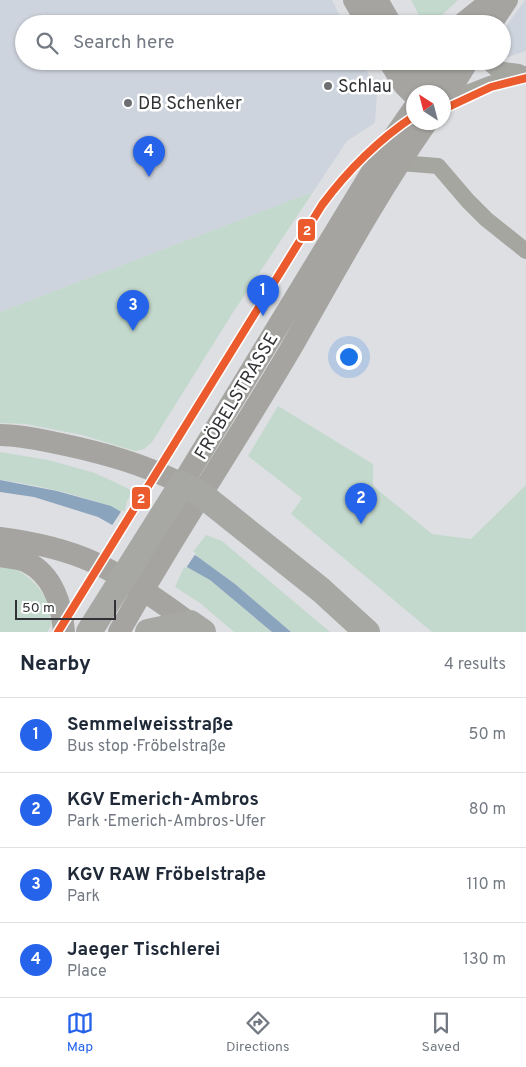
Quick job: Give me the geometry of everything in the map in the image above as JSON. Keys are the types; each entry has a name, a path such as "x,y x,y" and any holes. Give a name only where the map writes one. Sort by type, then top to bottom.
{"main road":[{"path":"354,0 363,15"},
{"path":"377,0 386,15"},
{"path":"478,15 493,7"},
{"path":"395,70 406,86"},
{"path":"418,70 426,85"},
{"path":"435,85 442,70"},
{"path":"442,85 458,70"},
{"name":"FRÖBELSTRASSE","path":"192,490 387,147 406,120"},
{"name":"FRÖBELSTRASSE","path":"89,632 137,577 422,130"},
{"path":"0,436 19,435 103,453 157,472 192,490 321,590 367,632"},
{"path":"0,538 67,552 137,577 197,627"},
{"path":"0,556 26,561 48,581 58,596 64,632"},
{"name":"FRÖBELSTRASSE","path":"119,632 137,577"},
{"path":"148,632 197,627"}],"street":[{"path":"496,70 526,74"},
{"path":"451,91 490,84 526,74"},
{"path":"400,163 438,166 468,202 526,251"}],"shaded area":[{"path":"0,0 332,0 340,15 15,15 15,70 366,70 377,91 375,123 347,141 313,192 0,312"},
{"path":"526,0 526,51 511,56 511,19"}],"green space":[{"path":"411,0 458,0 442,15 419,15"},
{"path":"313,192 232,314 152,442 144,449 135,451 82,435 26,424 0,423 0,312"},
{"path":"278,406 373,464 373,486 432,534 471,539 526,485 526,632 432,632 291,514 302,498 248,456"},
{"path":"0,452 48,460 95,473 133,491 127,501 124,514 97,502 64,492 0,480"},
{"path":"206,535 222,541 330,632 291,632 235,584 192,553"},
{"path":"0,565 22,573 41,591 48,603 51,615 49,616 53,622 47,632 0,632"},
{"path":"185,565 210,580 272,632 234,632 200,603 175,587"}],"water":[{"path":"0,480 57,491 111,506 198,557 235,584 291,632 272,632 210,580 98,517 34,497 0,492"}],"pier":[{"path":"122,510 196,553 186,568 111,527"}],"transit line":[{"name":"2","path":"451,106 491,87 526,78"},
{"name":"2","path":"58,632 322,205 364,157 406,122"}],"place":[{"name":"Schlau","path":"328,86"},
{"name":"DB Schenker","path":"128,103"},
{"name":"Jaeger Tischlerei","path":"149,177"},
{"name":"Semmelweisstraße","path":"263,316"},
{"name":"KGV RAW Fröbelstraße","path":"133,331"},
{"name":"KGV Emerich-Ambros","path":"361,524"}]}
